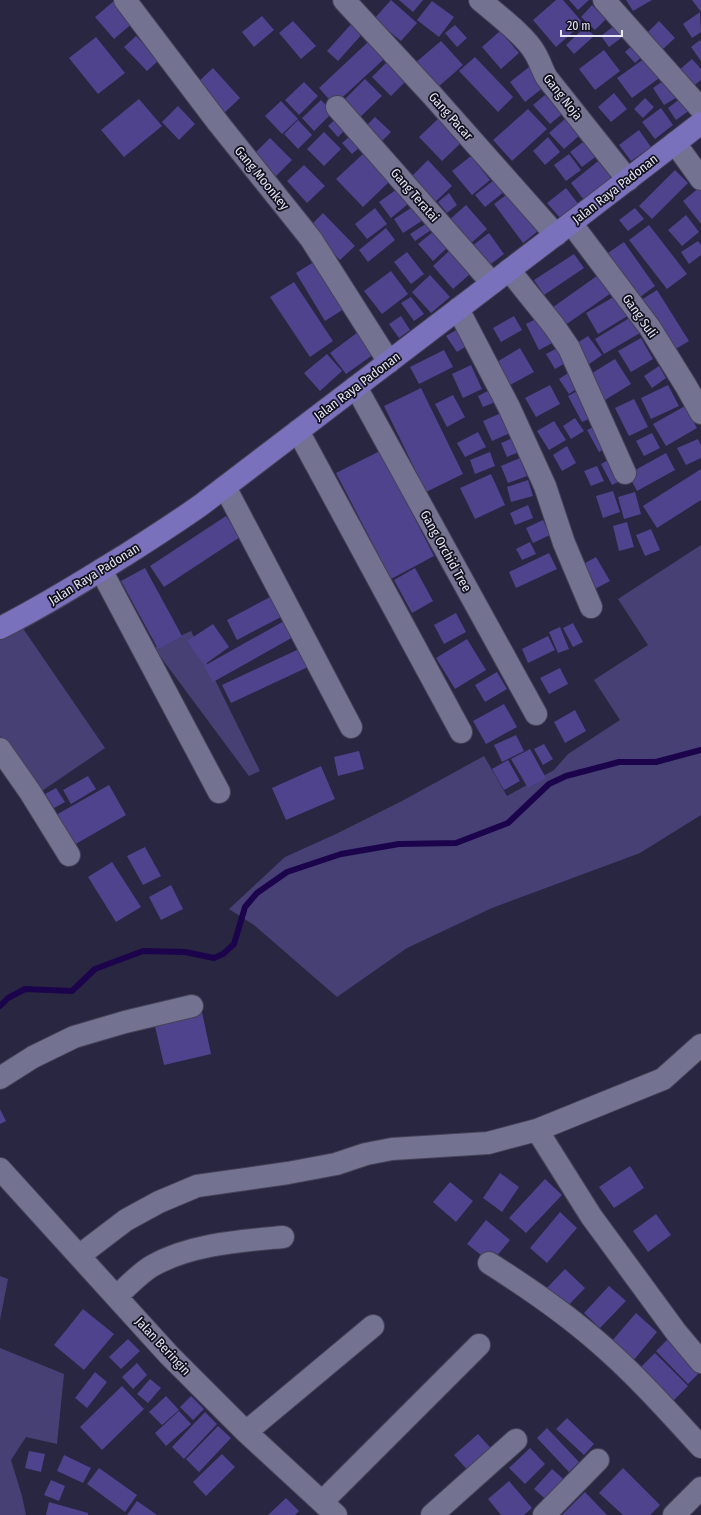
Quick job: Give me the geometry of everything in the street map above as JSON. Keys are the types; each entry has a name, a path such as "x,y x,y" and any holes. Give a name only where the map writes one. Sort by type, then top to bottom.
{"main road":[{"name":"Jalan Raya Padonan","path":"0,628 38,608 174,524 492,284 701,123"}],"street":[{"name":"Gang Moonkey","path":"125,0 219,124 310,239 389,362"},
{"name":"Gang Pacar","path":"344,0 432,95 564,229"},
{"name":"Gang Noja","path":"480,0 529,44 547,78 628,180"},
{"path":"604,0 701,109"},
{"name":"Gang Teratai","path":"337,107 492,284"},
{"path":"675,143 701,179"},
{"name":"Gang Suli","path":"564,229 650,328 701,413"},
{"path":"509,270 554,326 569,348 625,473"},
{"path":"458,309 509,407 545,486 564,544 591,607"},
{"name":"Gang Orchid Tree","path":"356,387 536,714"},
{"path":"298,431 461,732"},
{"path":"225,487 351,727"},
{"path":"101,570 219,792"},
{"path":"0,749 30,792 68,855"},
{"path":"0,1078 33,1057 74,1038 125,1022 192,1006"},
{"path":"80,1255 126,1220 160,1202 197,1186 288,1173 336,1164 366,1154 392,1149 488,1143 537,1130 663,1079 701,1045"},
{"path":"537,1130 591,1216 676,1332 701,1362"},
{"name":"Jalan Beringin","path":"0,1169 169,1354 246,1432 329,1509"},
{"path":"117,1296 151,1266 185,1251 246,1241 283,1237"},
{"path":"489,1263 536,1292 598,1342 634,1376 701,1447"},
{"path":"246,1432 373,1326"},
{"path":"329,1509 479,1345"},
{"path":"432,1515 516,1440"},
{"path":"544,1515 598,1460"},
{"path":"674,1515 701,1488"}],"shaded area":[{"path":"701,545 701,815 640,853 492,908 407,948 337,997 254,925 229,909 285,857 336,834 402,801 484,756 507,796 554,770 568,754 620,720 594,680 648,645 618,599"},
{"path":"11,611 105,748 36,795 0,736 0,619"},
{"path":"191,631 260,771 249,776 154,648"},
{"path":"0,1276 8,1279 0,1320"},
{"path":"0,1348 64,1374 57,1444 26,1437 11,1460 26,1515 0,1515"}],"building":[{"path":"115,0 134,22 114,39 95,17"},
{"path":"391,0 417,23 401,41 374,19"},
{"path":"399,0 423,0 413,12"},
{"path":"556,0 563,0 583,23 556,47 533,20"},
{"path":"569,0 589,0 578,10"},
{"path":"626,0 652,0 633,11"},
{"path":"692,0 701,0 701,12"},
{"path":"432,1 454,17 439,37 417,20"},
{"path":"592,5 606,19 595,30 581,17"},
{"path":"700,12 701,32 692,38 683,24"},
{"path":"262,16 274,30 254,47 242,32"},
{"path":"293,21 316,46 301,59 279,33"},
{"path":"659,21 675,38 663,49 647,33"},
{"path":"353,22 364,32 338,61 327,51"},
{"path":"619,22 628,33 609,47 601,36"},
{"path":"455,25 467,38 457,47 445,33"},
{"path":"586,26 594,36 574,54 566,45"},
{"path":"500,31 519,53 501,69 482,47"},
{"path":"136,36 159,60 147,71 124,47"},
{"path":"96,37 125,73 98,94 69,58"},
{"path":"700,40 701,42 701,61 691,47"},
{"path":"441,41 463,65 437,88 415,63"},
{"path":"368,42 384,59 334,105 319,88"},
{"path":"636,42 646,53 635,63 625,52"},
{"path":"604,50 620,71 595,90 579,69"},
{"path":"393,56 412,75 391,96 372,77"},
{"path":"648,56 662,76 632,98 617,78"},
{"path":"475,57 513,97 498,112 459,71"},
{"path":"692,59 701,69 701,80 691,88 678,71"},
{"path":"529,67 544,87 525,102 510,82"},
{"path":"213,68 240,98 221,116 194,86"},
{"path":"667,78 679,96 664,105 653,88"},
{"path":"365,79 382,96 356,121 339,105"},
{"path":"304,82 318,96 299,115 285,100"},
{"path":"614,93 627,109 611,122 598,107"},
{"path":"545,95 562,114 550,124 533,105"},
{"path":"645,98 654,107 643,118 634,109"},
{"path":"681,98 690,110 676,120 668,108"},
{"path":"139,99 162,126 124,157 101,130"},
{"path":"321,100 333,112 314,131 302,118"},
{"path":"281,101 298,119 282,134 265,116"},
{"path":"178,106 195,124 179,140 162,122"},
{"path":"661,108 673,125 655,139 642,122"},
{"path":"528,109 547,129 512,161 493,140"},
{"path":"340,115 350,125 338,137 328,126"},
{"path":"441,116 464,140 442,161 419,137"},
{"path":"375,117 391,132 378,145 363,129"},
{"path":"566,118 581,134 564,149 549,133"},
{"path":"298,120 312,135 298,149 284,134"},
{"path":"639,130 651,147 631,161 619,145"},
{"path":"324,132 341,149 324,166 307,149"},
{"path":"349,137 360,147 352,154 342,143"},
{"path":"548,137 560,152 545,165 533,151"},
{"path":"270,138 292,160 275,177 253,155"},
{"path":"587,139 598,155 582,167 570,152"},
{"path":"364,153 390,181 363,207 336,179"},
{"path":"569,154 581,170 566,181 554,165"},
{"path":"471,156 490,180 472,195 452,171"},
{"path":"602,158 616,175 584,200 571,183"},
{"path":"428,160 452,186 434,203 410,178"},
{"path":"304,165 325,186 307,203 287,181"},
{"path":"675,170 688,183 652,219 639,206"},
{"path":"499,176 509,188 485,207 475,195"},
{"path":"701,186 701,224 683,201"},
{"path":"566,188 579,205 561,219 547,203"},
{"path":"397,189 408,204 391,218 379,202"},
{"path":"510,192 538,231 523,243 494,204"},
{"path":"449,193 457,205 447,213 438,202"},
{"path":"466,205 487,229 469,245 448,221"},
{"path":"414,206 423,220 403,233 394,219"},
{"path":"375,208 387,224 367,239 355,224"},
{"path":"635,208 644,219 628,231 619,220"},
{"path":"323,213 355,246 340,260 308,228"},
{"path":"686,215 699,232 682,246 668,230"},
{"path":"427,223 431,230 415,241 410,234"},
{"path":"649,225 687,274 667,289 629,240"},
{"path":"386,228 395,240 368,262 359,250"},
{"path":"434,231 448,247 433,261 418,244"},
{"path":"489,233 504,254 483,270 468,249"},
{"path":"698,241 701,245 701,255 689,264 681,252"},
{"path":"624,242 655,286 636,300 605,255"},
{"path":"449,251 470,274 453,289 433,266"},
{"path":"407,252 424,274 411,284 394,262"},
{"path":"574,254 584,268 544,295 534,280"},
{"path":"317,260 347,307 325,321 296,273"},
{"path":"391,271 408,294 382,314 364,291"},
{"path":"601,273 614,291 561,328 549,310"},
{"path":"430,275 450,297 431,313 412,292"},
{"path":"294,282 333,341 310,357 270,297"},
{"path":"657,290 689,341 669,353 638,302"},
{"path":"617,295 629,315 598,334 586,313"},
{"path":"411,297 424,314 414,321 401,303"},
{"path":"401,316 410,330 399,338 389,324"},
{"path":"514,316 522,330 501,342 493,328"},
{"path":"542,316 556,341 539,350 526,324"},
{"path":"631,317 640,333 604,354 595,339"},
{"path":"458,329 468,345 457,352 446,336"},
{"path":"358,332 374,354 346,374 330,353"},
{"path":"588,336 602,355 585,367 571,347"},
{"path":"641,338 653,359 631,372 618,351"},
{"path":"561,346 569,361 555,369 546,354"},
{"path":"520,348 534,372 510,385 497,362"},
{"path":"444,350 453,367 419,384 410,367"},
{"path":"327,354 342,371 320,391 304,373"},
{"path":"615,359 631,384 605,400 589,375"},
{"path":"471,365 482,389 463,398 452,374"},
{"path":"659,366 666,378 652,388 644,376"},
{"path":"571,371 581,386 569,394 559,379"},
{"path":"550,385 560,404 536,417 525,398"},
{"path":"668,385 679,406 651,419 641,398"},
{"path":"421,388 463,474 426,492 384,406"},
{"path":"494,388 500,400 483,407 478,396"},
{"path":"581,389 595,416 582,422 568,396"},
{"path":"453,395 465,417 447,427 435,404"},
{"path":"634,399 648,427 629,436 615,408"},
{"path":"685,406 697,428 666,446 653,424"},
{"path":"501,413 510,433 492,441 483,421"},
{"path":"575,418 584,431 571,439 563,426"},
{"path":"554,421 566,440 549,450 537,431"},
{"path":"600,424 611,445 599,452 587,430"},
{"path":"478,432 486,447 465,457 457,443"},
{"path":"652,433 660,448 644,456 636,441"},
{"path":"513,438 519,452 507,457 501,443"},
{"path":"698,439 701,445 701,458 686,465 677,448"},
{"path":"567,446 576,463 562,471 553,455"},
{"path":"380,451 434,556 391,579 336,473"},
{"path":"490,452 495,466 475,474 470,460"},
{"path":"666,453 675,470 637,491 628,474"},
{"path":"520,458 527,476 508,483 501,466"},
{"path":"612,458 624,479 612,485 601,464"},
{"path":"597,466 604,481 591,486 584,471"},
{"path":"701,469 701,500 657,528 643,506"},
{"path":"491,474 505,505 475,519 460,488"},
{"path":"528,480 533,496 511,502 507,487"},
{"path":"613,491 620,512 603,518 596,496"},
{"path":"635,492 641,514 624,519 618,497"},
{"path":"528,505 533,518 515,525 510,513"},
{"path":"226,516 240,537 164,587 150,566"},
{"path":"543,520 550,535 533,543 526,528"},
{"path":"627,522 634,547 619,551 613,526"},
{"path":"651,529 660,550 645,556 636,535"},
{"path":"530,542 536,554 522,560 516,549"},
{"path":"549,553 557,569 516,588 509,572"},
{"path":"596,557 610,581 593,590 580,566"},
{"path":"145,568 182,636 158,649 121,581"},
{"path":"415,568 433,601 412,613 394,580"},
{"path":"270,597 281,617 237,640 227,620"},
{"path":"456,613 466,632 444,644 434,625"},
{"path":"286,620 295,636 213,682 204,666"},
{"path":"573,623 583,642 573,647 563,628"},
{"path":"213,624 229,647 204,665 187,641"},
{"path":"560,627 569,649 558,653 549,632"},
{"path":"548,636 555,650 528,663 522,649"},
{"path":"467,639 486,670 455,689 436,658"},
{"path":"299,649 308,667 231,703 222,685"},
{"path":"560,668 568,684 549,694 540,678"},
{"path":"497,672 507,689 485,702 475,685"},
{"path":"504,704 517,727 486,744 473,721"},
{"path":"575,710 586,731 565,743 554,722"},
{"path":"516,735 524,751 502,762 494,745"},
{"path":"544,744 553,759 543,765 534,749"},
{"path":"530,749 546,778 528,788 511,759"},
{"path":"359,751 364,769 338,776 334,757"},
{"path":"508,760 520,781 504,790 492,769"},
{"path":"321,766 335,799 286,820 272,788"},
{"path":"88,776 96,789 71,804 63,790"},
{"path":"109,785 126,815 74,845 56,815"},
{"path":"56,788 65,802 54,808 45,794"},
{"path":"145,847 161,876 143,885 127,856"},
{"path":"112,862 141,907 116,922 88,877"},
{"path":"171,885 183,909 161,920 149,897"},
{"path":"202,1012 211,1054 164,1065 154,1022"},
{"path":"0,1109 6,1121 0,1124"},
{"path":"630,1166 644,1188 614,1208 599,1187"},
{"path":"500,1173 519,1187 502,1212 483,1198"},
{"path":"545,1179 562,1195 526,1233 509,1218"},
{"path":"450,1182 473,1201 456,1222 433,1202"},
{"path":"560,1212 577,1228 547,1263 530,1248"},
{"path":"656,1214 671,1235 648,1252 633,1231"},
{"path":"486,1220 510,1240 491,1263 467,1244"},
{"path":"565,1269 585,1288 563,1311 543,1292"},
{"path":"609,1286 626,1301 600,1328 584,1313"},
{"path":"83,1309 114,1334 84,1370 54,1345"},
{"path":"636,1313 657,1332 633,1361 611,1342"},
{"path":"671,1336 701,1371 688,1384 656,1351"},
{"path":"128,1339 140,1351 121,1369 109,1357"},
{"path":"655,1353 688,1386 670,1404 637,1371"},
{"path":"137,1363 147,1375 133,1389 122,1377"},
{"path":"95,1372 107,1382 87,1408 75,1398"},
{"path":"150,1379 161,1388 148,1403 137,1394"},
{"path":"122,1386 144,1409 102,1450 80,1427"},
{"path":"166,1396 179,1410 162,1425 149,1412"},
{"path":"191,1396 204,1409 193,1420 180,1407"},
{"path":"179,1411 191,1424 166,1446 155,1433"},
{"path":"205,1412 217,1424 184,1459 172,1447"},
{"path":"567,1418 594,1444 584,1455 556,1429"},
{"path":"218,1426 231,1438 199,1472 186,1459"},
{"path":"547,1428 579,1462 569,1472 537,1438"},
{"path":"478,1434 496,1454 472,1475 454,1455"},
{"path":"530,1448 545,1464 525,1484 509,1468"},
{"path":"29,1451 45,1454 41,1472 25,1468"},
{"path":"222,1454 235,1467 206,1496 193,1482"},
{"path":"64,1455 91,1468 83,1483 57,1471"},
{"path":"99,1468 137,1495 125,1512 87,1484"},
{"path":"623,1468 660,1505 650,1515 623,1515 599,1493"},
{"path":"552,1469 568,1483 550,1503 534,1489"},
{"path":"51,1480 65,1486 59,1501 44,1495"},
{"path":"509,1481 532,1508 524,1515 501,1515 488,1499"},
{"path":"585,1492 607,1515 562,1515"},
{"path":"286,1498 299,1511 295,1515 268,1515"},
{"path":"137,1501 157,1515 127,1515"},
{"path":"49,1502 88,1513 88,1515 46,1515"}],"waterway":[{"path":"0,1006 8,998 25,989 72,991 95,969 143,951 185,952 214,958 223,954 234,944 245,907 257,893 287,872 341,854 399,844 456,843 508,823 549,784 566,776 619,762 656,762 701,750"}]}
